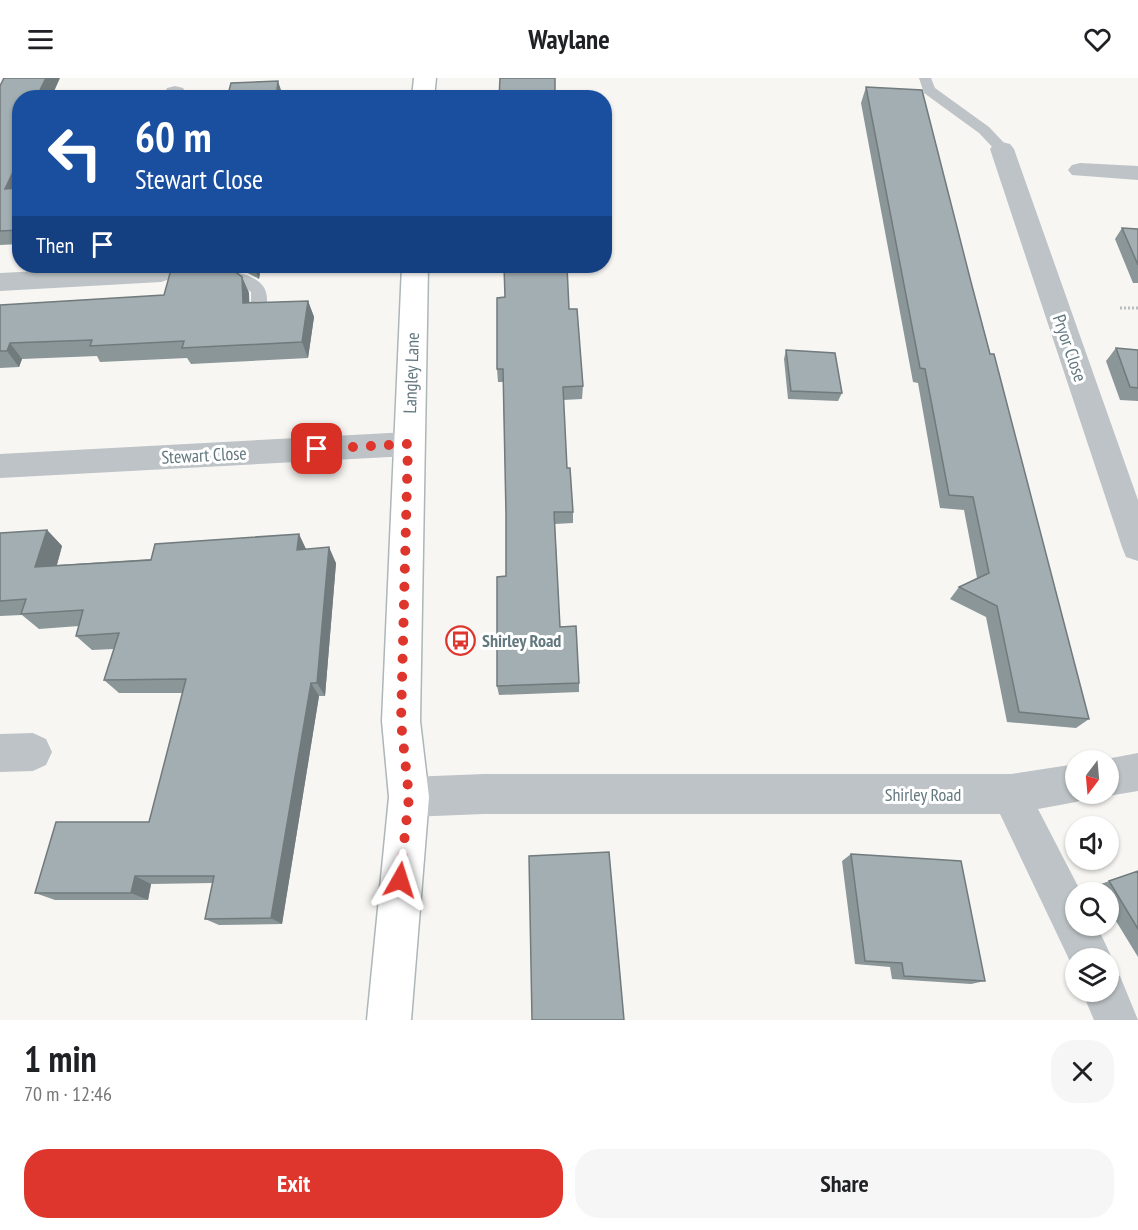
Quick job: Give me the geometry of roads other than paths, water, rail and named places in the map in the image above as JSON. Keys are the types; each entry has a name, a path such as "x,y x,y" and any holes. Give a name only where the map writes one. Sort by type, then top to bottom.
{"street":[{"name":"Pryor Close","path":"1002,149 1138,547"},
{"path":"1080,170 1138,173"},
{"path":"0,282 101,273"},
{"name":"Langley Lane","path":"389,1020 409,797 401,722 415,273"},
{"name":"Stewart Close","path":"0,466 408,444"},
{"path":"1119,775 1138,772"},
{"name":"Shirley Road","path":"409,797 484,794 1011,794 1065,785"},
{"path":"1011,794 1065,904"},
{"path":"1108,1002 1116,1020"}],"lane":[{"path":"925,78 929,90 984,130 1002,149"},
{"path":"207,273 252,283 259,291 259,309"}],"place":[{"name":"Shirley Road","path":"461,640"}]}
